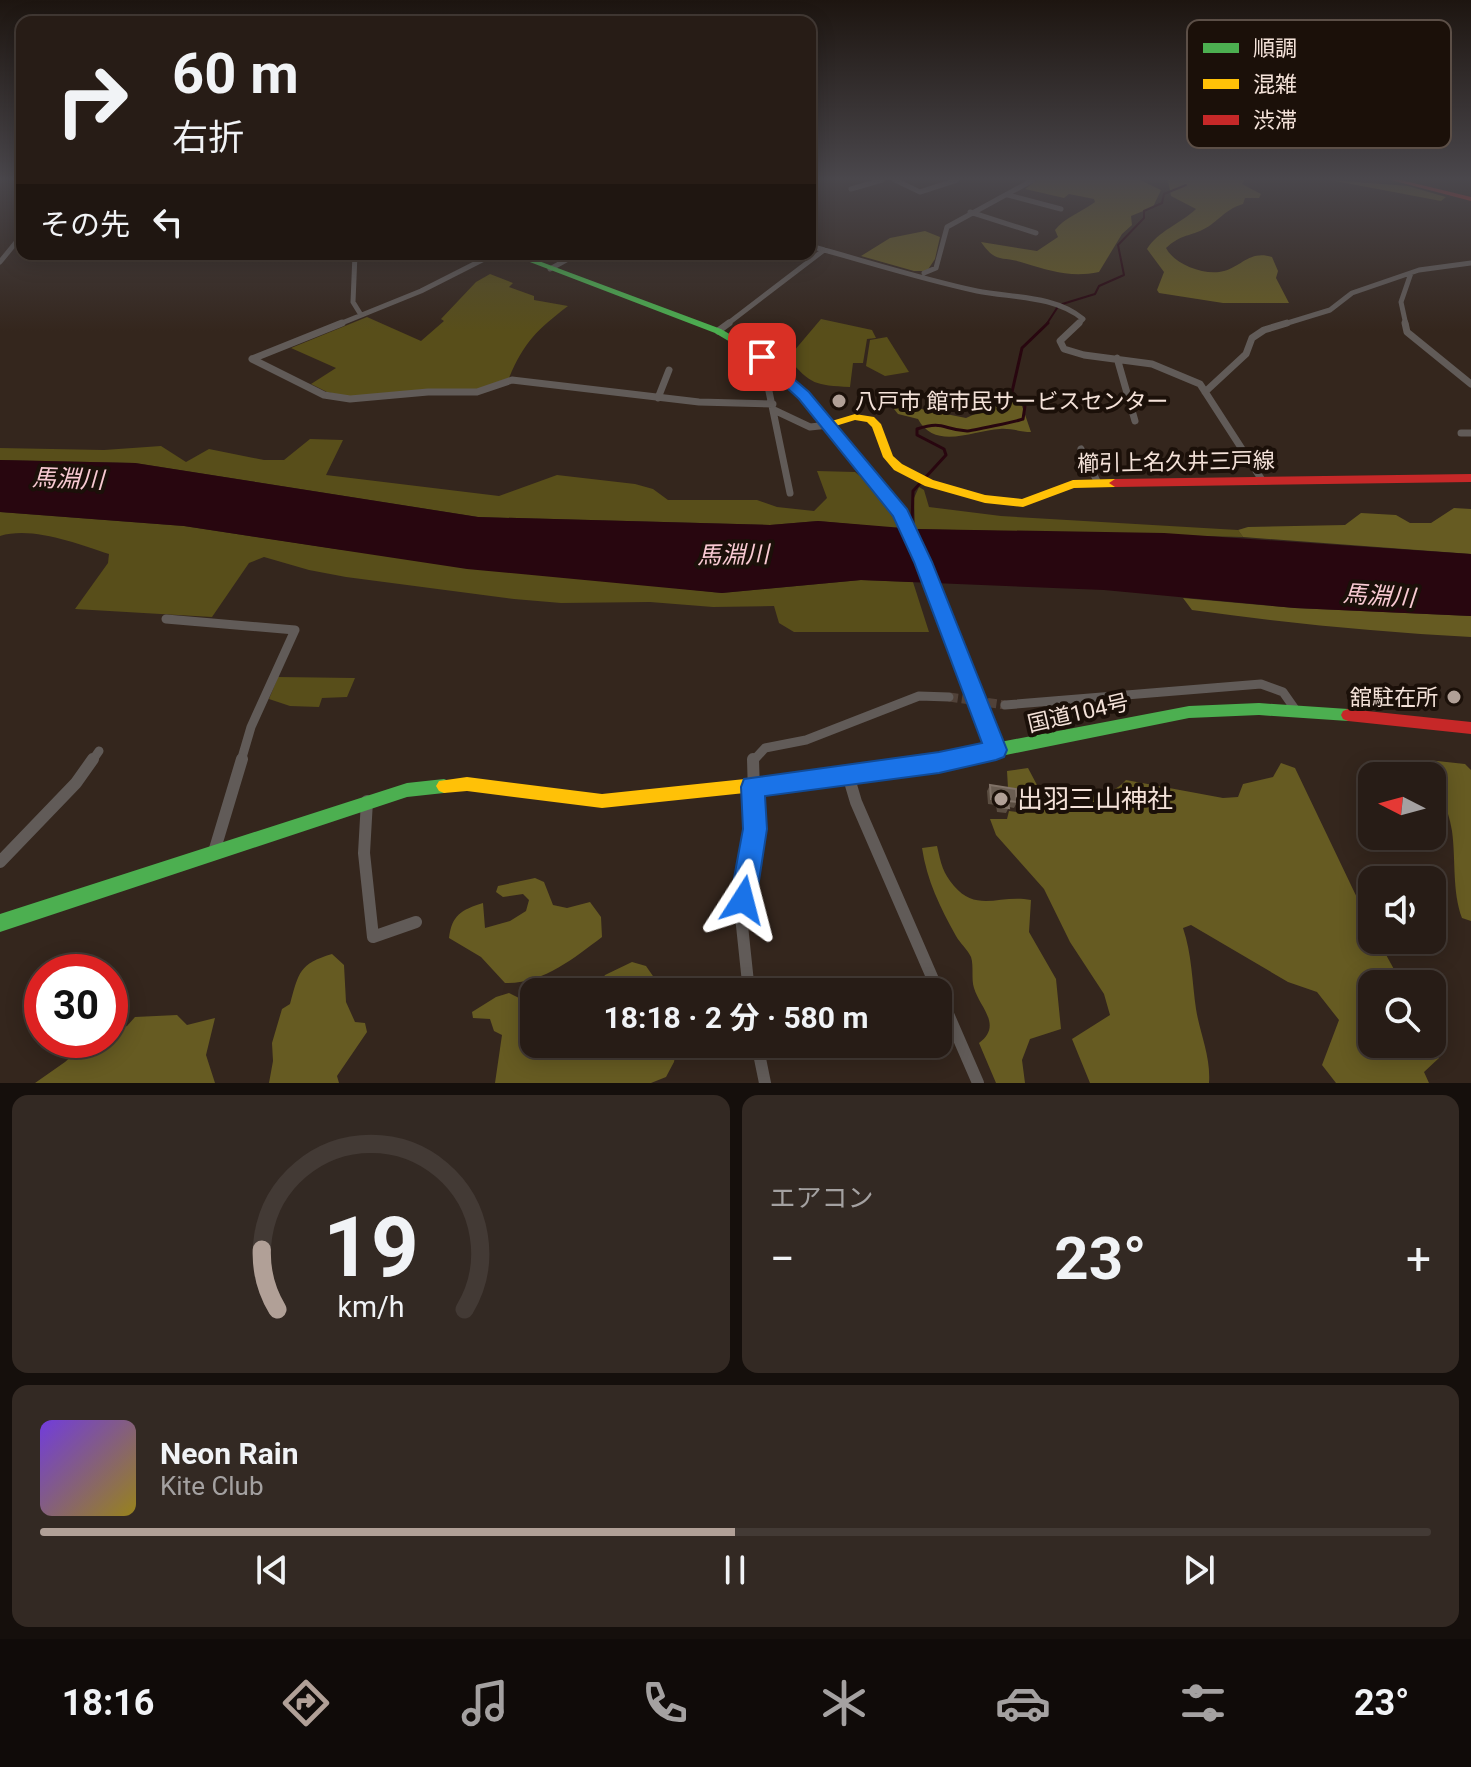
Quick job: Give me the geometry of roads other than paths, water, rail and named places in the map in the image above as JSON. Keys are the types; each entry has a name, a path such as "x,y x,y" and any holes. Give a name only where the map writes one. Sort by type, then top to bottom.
{"main road":[{"path":"528,260 718,331 771,363 883,489 909,530 996,750"},
{"name":"櫛引上名久井三戸線","path":"829,425 858,416 874,421 888,457 899,467 936,485 983,499 1026,503 1059,486 1098,483 1471,478"},
{"name":"国道104号","path":"0,923 367,801 440,784 479,785 602,801 752,787 939,762 1191,711 1297,712 1471,728"}],"street":[{"path":"911,272 928,273 936,268 944,231"},
{"path":"1028,231 1036,233"},
{"path":"0,262 16,242"},
{"path":"816,248 979,291 1020,295 1073,311 1083,319 1060,345 1082,355 1145,362 1200,384 1262,480"},
{"path":"816,256 824,250"},
{"path":"355,260 353,302 361,315"},
{"path":"482,260 421,291 252,359 324,395 350,399 428,392 477,392 512,380 658,398 774,407 810,427 829,425"},
{"path":"550,269 566,260"},
{"path":"718,331 811,260"},
{"path":"1205,392 1246,354 1248,343 1256,334 1330,310 1352,293 1432,266 1471,263"},
{"path":"1411,273 1401,302 1407,332 1471,384"},
{"path":"1117,358 1135,421"},
{"path":"771,363 765,372 790,493"},
{"path":"658,398 669,370"},
{"path":"1461,433 1471,433"},
{"path":"1081,449 1098,483"},
{"path":"166,619 295,630 251,727 214,852"},
{"path":"1005,705 1261,684 1279,687 1289,695 1297,712"},
{"path":"748,978 741,916 755,829 753,758 765,748 806,740 919,696 949,697"},
{"path":"0,862 76,783 99,751"},
{"path":"848,775 856,802 978,1083"},
{"path":"367,801 364,853 373,937 416,922"},
{"path":"760,1058 765,1083"}],"water":[{"name":"馬淵川","path":"0,460 135,463 478,517 770,525 818,521 915,529 1164,533 1471,554 1471,616 1295,608 1104,590 861,580 722,593 467,569 184,526 0,512"}],"waterway":[{"path":"1046,325 1059,305 1095,294 1099,286 1124,275 1118,245 1132,231"},
{"path":"912,524 913,491 946,455 944,449 917,435 917,429 938,425 967,431 1023,419 1025,406 1012,392 1022,348 1046,325"}],"tunnel":[{"path":"949,697 1005,705"}],"place":[{"name":"八戸市 館市民サービスセンター","path":"839,401"},
{"name":"舘駐在所","path":"1454,697"},
{"name":"出羽三山神社","path":"1001,799"}]}
